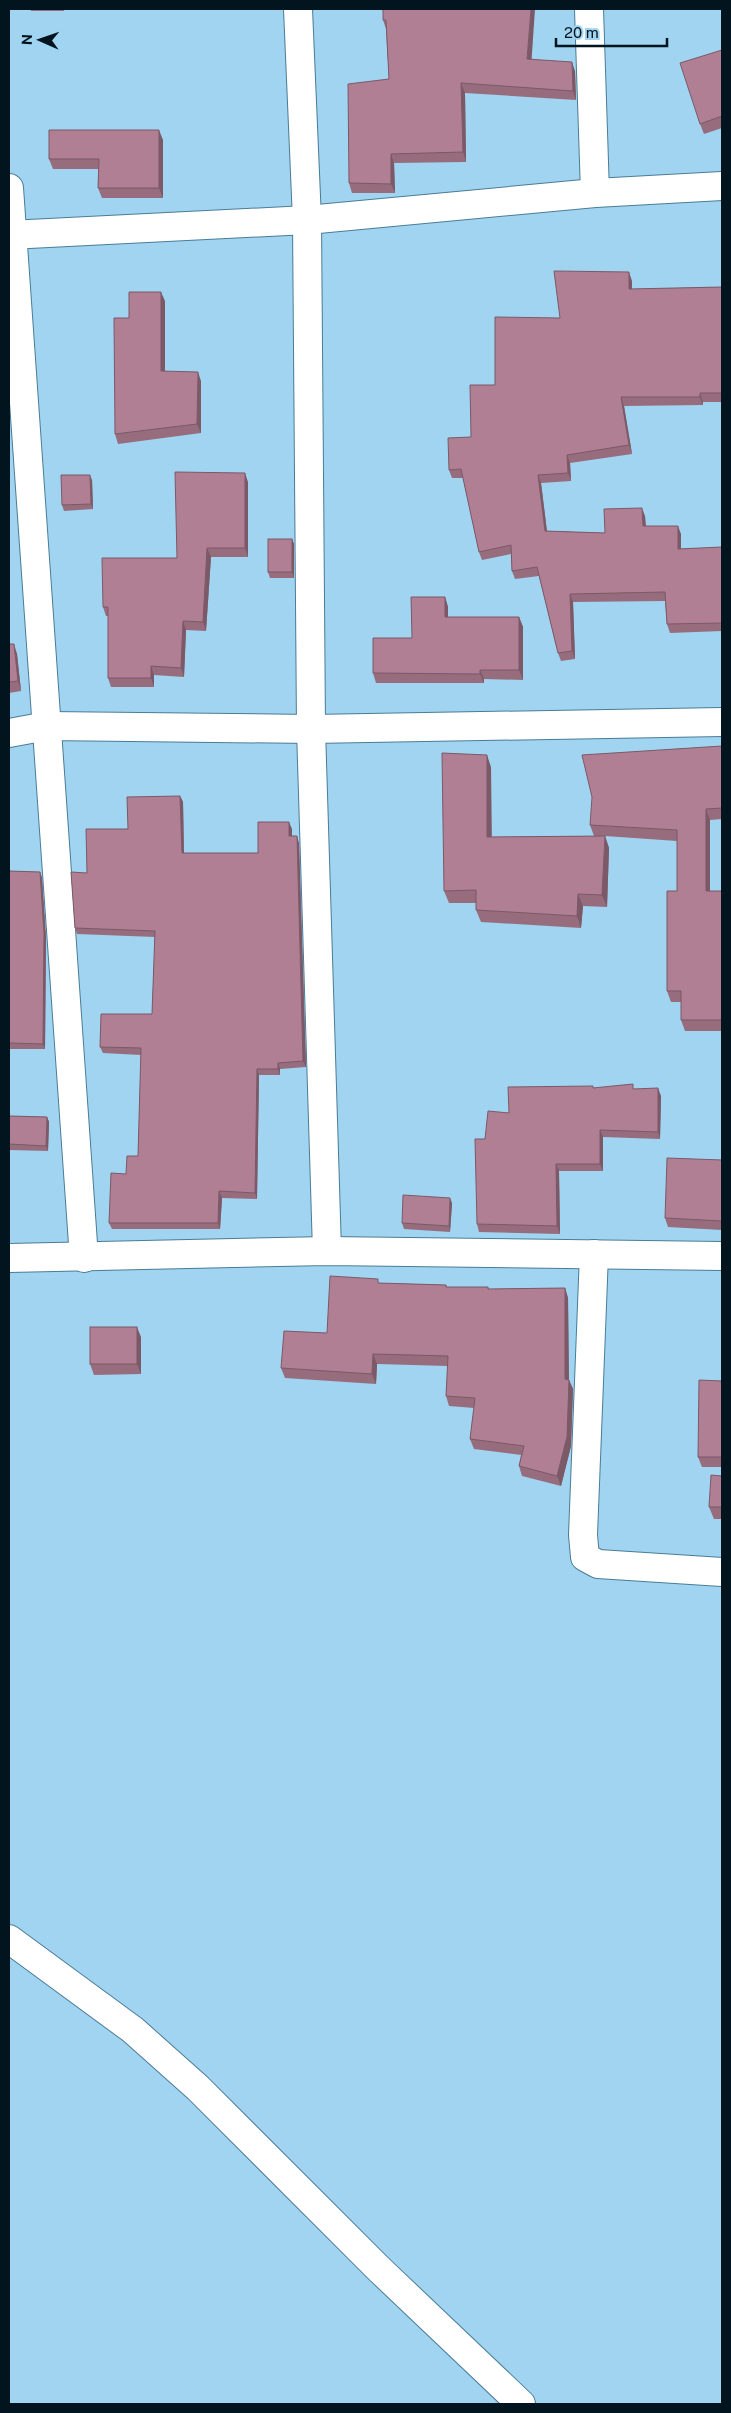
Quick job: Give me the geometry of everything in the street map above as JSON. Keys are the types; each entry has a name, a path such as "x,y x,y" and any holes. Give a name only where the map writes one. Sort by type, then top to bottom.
{"street":[{"path":"298,9 307,220 311,729 327,1251"},
{"path":"589,9 595,193"},
{"path":"10,235 307,220 595,193 722,186"},
{"path":"9,188 10,235 84,1258"},
{"path":"9,732 47,726 311,729 722,722"},
{"path":"9,1258 84,1258 327,1251 722,1256"},
{"path":"594,1254 583,1534 584,1557 598,1564 722,1572"},
{"path":"9,1939 133,2030 198,2088 379,2268 521,2404"}],"building":[{"path":"383,9 531,9 527,59 572,62 573,91 461,83 463,152 391,154 391,184 349,183 348,84 389,79 386,20 383,20"},
{"path":"722,50 722,116 700,124 680,63"},
{"path":"49,130 159,130 159,188 98,188 99,159 49,159"},
{"path":"554,271 629,272 629,289 722,287 722,393 700,393 700,397 621,397 629,445 567,455 568,473 538,475 545,531 605,533 604,509 642,508 643,526 678,526 678,549 722,547 722,623 667,624 665,592 570,594 572,651 558,653 537,567 512,571 511,545 479,552 461,469 449,470 448,438 471,437 470,385 495,385 495,317 560,318"},
{"path":"129,292 161,292 161,371 198,372 197,424 115,434 114,318 129,318"},
{"path":"175,472 245,473 245,548 207,548 203,622 183,621 181,668 151,666 151,678 108,678 108,607 103,607 102,558 177,558"},
{"path":"61,475 90,475 91,504 62,505"},
{"path":"268,539 292,539 292,572 268,572"},
{"path":"411,597 445,597 445,617 519,617 519,670 480,670 480,674 373,673 373,638 412,638"},
{"path":"9,644 14,644 18,681 9,682"},
{"path":"722,746 722,808 706,809 706,891 722,891 722,1020 681,1020 681,991 667,991 667,891 677,891 677,830 590,825 592,797 582,755"},
{"path":"442,753 487,755 487,837 605,836 602,895 578,894 577,916 476,910 476,890 444,891"},
{"path":"180,796 182,853 258,853 258,822 289,822 289,836 297,836 303,1061 278,1063 278,1069 257,1069 255,1193 219,1191 218,1223 109,1223 111,1173 126,1174 127,1156 138,1156 141,1048 100,1047 101,1014 152,1014 155,931 75,928 71,872 87,873 86,829 128,829 127,797"},
{"path":"9,871 40,872 44,933 43,1044 9,1043"},
{"path":"633,1084 633,1089 658,1088 658,1132 600,1130 600,1164 556,1164 557,1226 477,1224 475,1139 485,1139 488,1111 509,1113 508,1087 593,1086 593,1088"},
{"path":"9,1116 47,1117 46,1146 9,1144"},
{"path":"667,1158 722,1160 722,1221 665,1218"},
{"path":"403,1195 450,1198 449,1226 402,1223"},
{"path":"330,1276 378,1279 378,1283 446,1285 446,1287 488,1287 488,1289 565,1288 565,1379 569,1380 567,1437 557,1476 519,1466 524,1446 470,1439 475,1398 446,1396 448,1356 373,1354 372,1374 281,1368 284,1331 327,1333"},
{"path":"90,1327 137,1327 137,1364 90,1364"},
{"path":"699,1380 722,1381 722,1457 698,1457"},
{"path":"711,1475 722,1476 722,1507 709,1507"}]}
